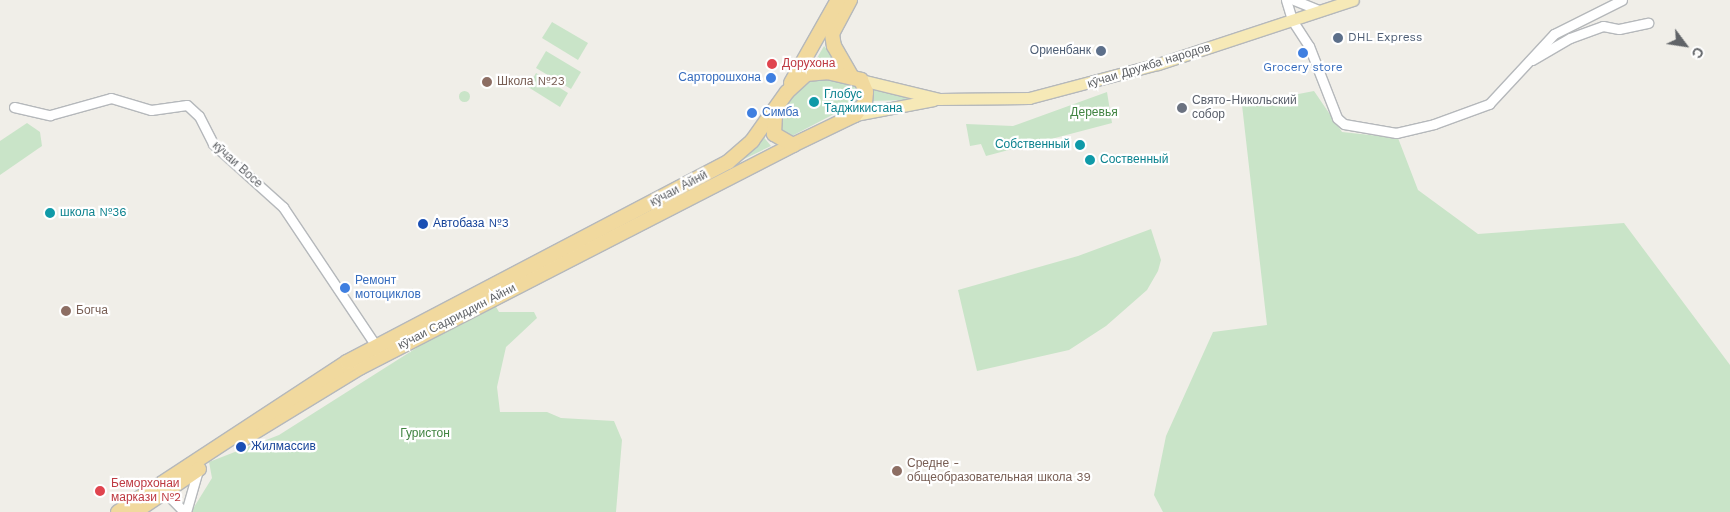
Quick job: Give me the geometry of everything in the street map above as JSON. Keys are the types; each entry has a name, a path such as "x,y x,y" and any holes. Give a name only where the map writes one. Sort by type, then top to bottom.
{"highway":[{"path":"838,0 795,73 787,92 775,112 774,134 793,145 855,115 866,98 857,78 834,46 833,28 850,0"},
{"path":"787,92 810,73 827,72 857,78"},
{"name":"кӯчаи Айнӣ","path":"569,247 728,162 752,141 775,112"},
{"name":"кӯчаи Садриддин Айни","path":"135,512 361,367 793,145"},
{"name":"кӯчаи Садриддин Айни","path":"118,512 291,395 376,346 569,247"}],"main road":[{"name":"кӯчаи Дружба народов","path":"939,99 1007,100 1049,95 1158,64 1353,0"},
{"path":"857,78 939,99"},
{"path":"855,115 939,99"}],"street":[{"path":"1286,0 1292,20 1309,46 1336,118 1344,124 1396,133 1434,124 1489,104 1554,34 1622,0"},
{"path":"1294,0 1319,10"},
{"path":"1527,63 1570,38 1596,28 1603,26 1618,29 1648,23"},
{"name":"кӯчаи Восе","path":"14,107 50,115 111,98 151,110 187,105 199,116 213,144 283,207 376,346"},
{"path":"165,492 185,512 198,470"}],"green space":[{"path":"552,22 588,43 578,60 542,38"},
{"path":"824,46 836,60 835,62 817,58"},
{"path":"546,51 581,72 571,89 536,68"},
{"path":"536,73 568,93 560,107 528,87"},
{"path":"820,74 856,83 861,96 857,102 790,137 783,133 775,122 803,80"},
{"path":"873,87 907,97 907,100 871,101"},
{"path":"464,90 470,96 464,102 458,96"},
{"path":"1314,91 1342,132 1398,138 1418,190 1478,234 1624,223 1730,365 1730,512 1163,512 1154,495 1166,436 1213,332 1267,325 1242,105"},
{"name":"Деревья","path":"1107,92 1112,123 986,156 981,144 970,146 966,124 1013,126"},
{"path":"27,123 40,132 42,146 0,175 0,141"},
{"path":"762,135 771,146 742,160 740,157"},
{"path":"1151,229 1161,260 1158,271 1147,290 1106,326 1069,350 977,371 958,290 1078,256"},
{"name":"Гуристон","path":"492,300 499,312 534,312 537,318 506,347 497,387 500,412 547,412 561,418 614,421 622,440 616,512 191,512 212,478 209,462 279,435"}],"place":[{"name":"DHL Express","path":"1338,38"},
{"name":"Ориенбанк","path":"1101,51"},
{"name":"Grocery store","path":"1303,53"},
{"name":"Дорухона","path":"772,64"},
{"name":"Сарторошхона","path":"771,78"},
{"name":"Школа №23","path":"487,82"},
{"name":"Глобус Таджикистана","path":"814,102"},
{"name":"Свято-Никольский собор","path":"1182,108"},
{"name":"Симба","path":"752,113"},
{"name":"Собственный","path":"1080,145"},
{"name":"Соственный","path":"1090,160"},
{"name":"школа №36","path":"50,213"},
{"name":"Автобаза №3","path":"423,224"},
{"name":"Ремонт мотоциклов","path":"345,288"},
{"name":"Богча","path":"66,311"},
{"name":"Жилмассив","path":"241,447"},
{"name":"Средне - общеобразовательная школа 39","path":"897,471"},
{"name":"Беморхонаи маркази №2","path":"100,491"}]}
